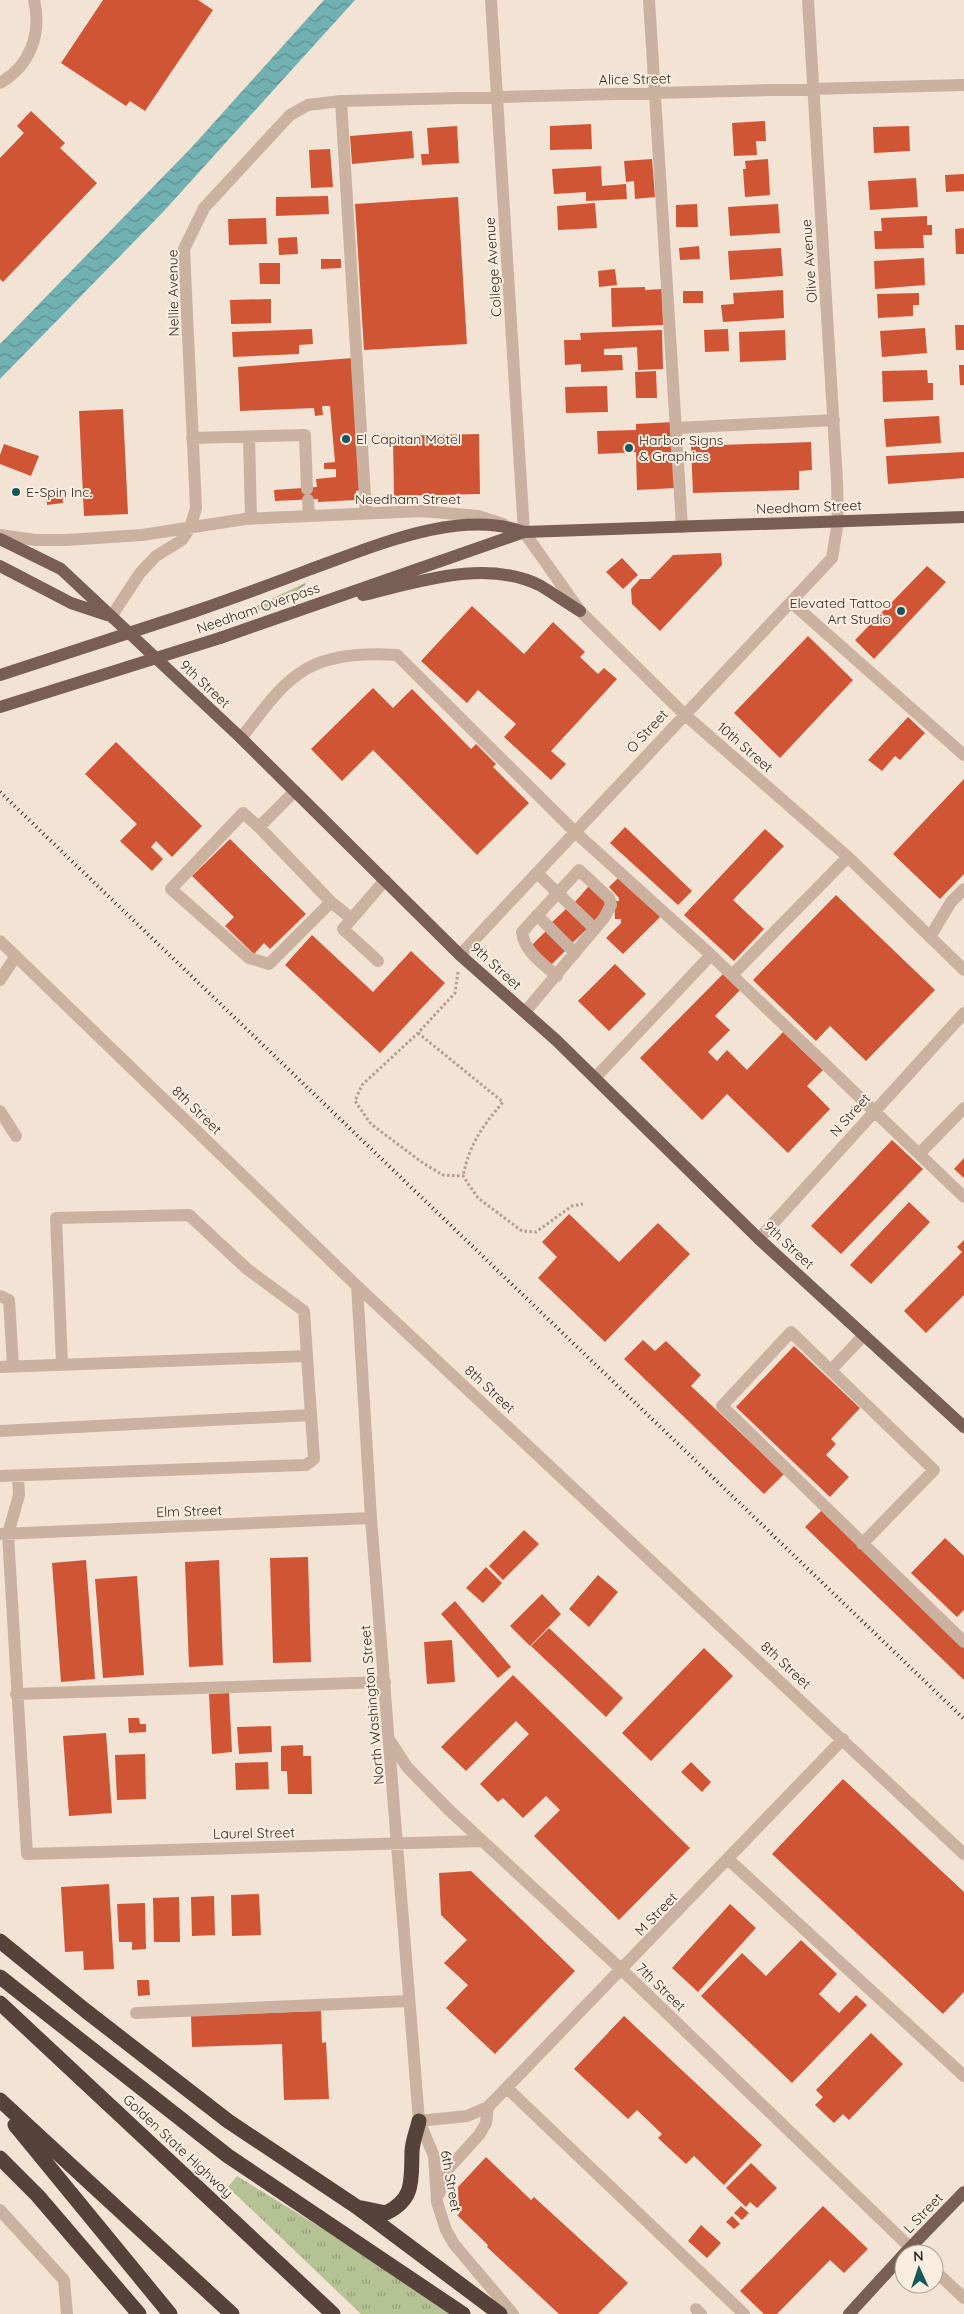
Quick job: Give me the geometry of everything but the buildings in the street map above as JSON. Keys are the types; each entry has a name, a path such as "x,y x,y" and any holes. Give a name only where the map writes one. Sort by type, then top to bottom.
{"highway":[{"path":"0,1941 228,2121 357,2207 500,2314"},
{"path":"0,1977 228,2156 463,2314"},
{"name":"Golden State Highway","path":"0,2004 333,2314"},
{"path":"0,2100 232,2314"},
{"path":"0,2106 170,2314"},
{"path":"357,2207 386,2213 401,2204 406,2196 411,2180 412,2151 419,2121"},
{"path":"0,2158 38,2196 139,2314"}],"main road":[{"name":"Needham Street","path":"507,526 524,532 964,517"},
{"name":"Needham Overpass","path":"0,675 194,612 411,535 474,525 507,526"},
{"name":"Needham Overpass","path":"0,707 220,638 524,532"},
{"name":"9th Street","path":"0,537 61,569 241,738 460,954 595,1078 759,1239 964,1427"},
{"path":"0,566 70,604 112,617"},
{"path":"307,608 425,581 453,576 493,573 508,575 540,586 580,611"},
{"name":"L Street","path":"916,2244 964,2192"},
{"name":"L Street","path":"849,2314 894,2268"}],"street":[{"path":"0,83 14,74 28,60 35,39 37,20 34,0"},
{"name":"College Avenue","path":"490,0 498,98 524,532"},
{"path":"649,0 682,527"},
{"name":"Olive Avenue","path":"808,0 834,420 838,521"},
{"name":"Alice Street","path":"308,105 341,101 964,85"},
{"path":"341,101 366,513"},
{"name":"Nellie Avenue","path":"190,528 196,508 184,249 204,208 290,115 308,105"},
{"path":"676,428 834,420"},
{"path":"192,438 305,435 309,516"},
{"path":"249,437 251,518"},
{"name":"Needham Street","path":"0,537 56,541 142,535 251,518 366,513 454,513 478,516 507,526"},
{"name":"O Street","path":"460,954 538,874 684,714 792,603 832,558 838,521"},
{"path":"112,617 140,573 156,556 182,540 190,528"},
{"name":"10th Street","path":"524,532 580,611 684,714 848,857 964,970"},
{"path":"792,603 964,755"},
{"path":"241,738 283,688 301,672 330,659 375,653 396,655 575,832 711,955 964,1197"},
{"path":"260,827 295,791"},
{"path":"331,902 269,964 249,958 171,889 243,813 260,827 331,902 352,919"},
{"path":"732,975 848,857"},
{"path":"525,1012 556,976 604,918 611,905 609,898 579,870 522,932 523,941 533,954 556,976"},
{"path":"538,874 595,929"},
{"path":"378,961 343,929 384,880"},
{"path":"930,937 951,902 964,889"},
{"path":"537,915 574,954"},
{"name":"8th Street","path":"0,941 357,1286 964,1854"},
{"path":"595,1078 711,955"},
{"path":"0,980 16,956"},
{"name":"N Street","path":"759,1239 964,1013"},
{"path":"919,1154 964,1108"},
{"path":"0,1111 16,1136"},
{"path":"0,1476 306,1465 314,1459 304,1311 247,1269 189,1215 56,1218 62,1364"},
{"name":"North Washington Street","path":"357,1286 371,1518 419,2121"},
{"path":"0,1296 9,1300 6,1366 307,1356"},
{"path":"862,1544 934,1470 791,1332 722,1406 862,1544 962,1636"},
{"path":"831,1370 864,1335"},
{"path":"0,1431 312,1415"},
{"path":"18,1476 19,1495 4,1534 16,1694 385,1682"},
{"name":"Elm Street","path":"4,1534 371,1518"},
{"name":"Laurel Street","path":"16,1694 26,1854 398,1845 482,1841"},
{"name":"7th Street","path":"389,1739 407,1767 482,1841 622,1970 901,2244"},
{"name":"M Street","path":"419,2121 466,2116 488,2107 729,1860 843,1739"},
{"path":"729,1860 964,2076"},
{"path":"136,2013 408,2001"},
{"path":"507,2088 744,2314"},
{"name":"M Street","path":"437,2202 448,2169 479,2135 486,2123 488,2107"},
{"name":"6th Street","path":"419,2121 434,2156 437,2202 454,2244 513,2314"},
{"path":"0,2210 64,2280 67,2314"},
{"path":"944,2279 964,2298"}],"path":[{"path":"460,954 455,993 418,1033 362,1085 355,1102 371,1124 423,1163 443,1175 463,1176"},
{"path":"418,1033 503,1102 478,1132 468,1154 463,1176 478,1198 522,1231 536,1232 572,1206 583,1204"}],"green space":[{"path":"305,583 306,585 269,607 227,620"},
{"path":"237,2176 346,2243 454,2314 361,2314 228,2187"}],"water":[{"path":"324,0 355,0 163,212 0,379 0,344 191,148"}],"railway":[{"path":"0,792 964,1719"}],"place":[{"name":"El Capitan Motel","path":"346,439"},
{"name":"Harbor Signs & Graphics","path":"629,448"},
{"name":"E-Spin Inc.","path":"16,492"},
{"name":"Elevated Tattoo Art Studio","path":"901,611"}]}
